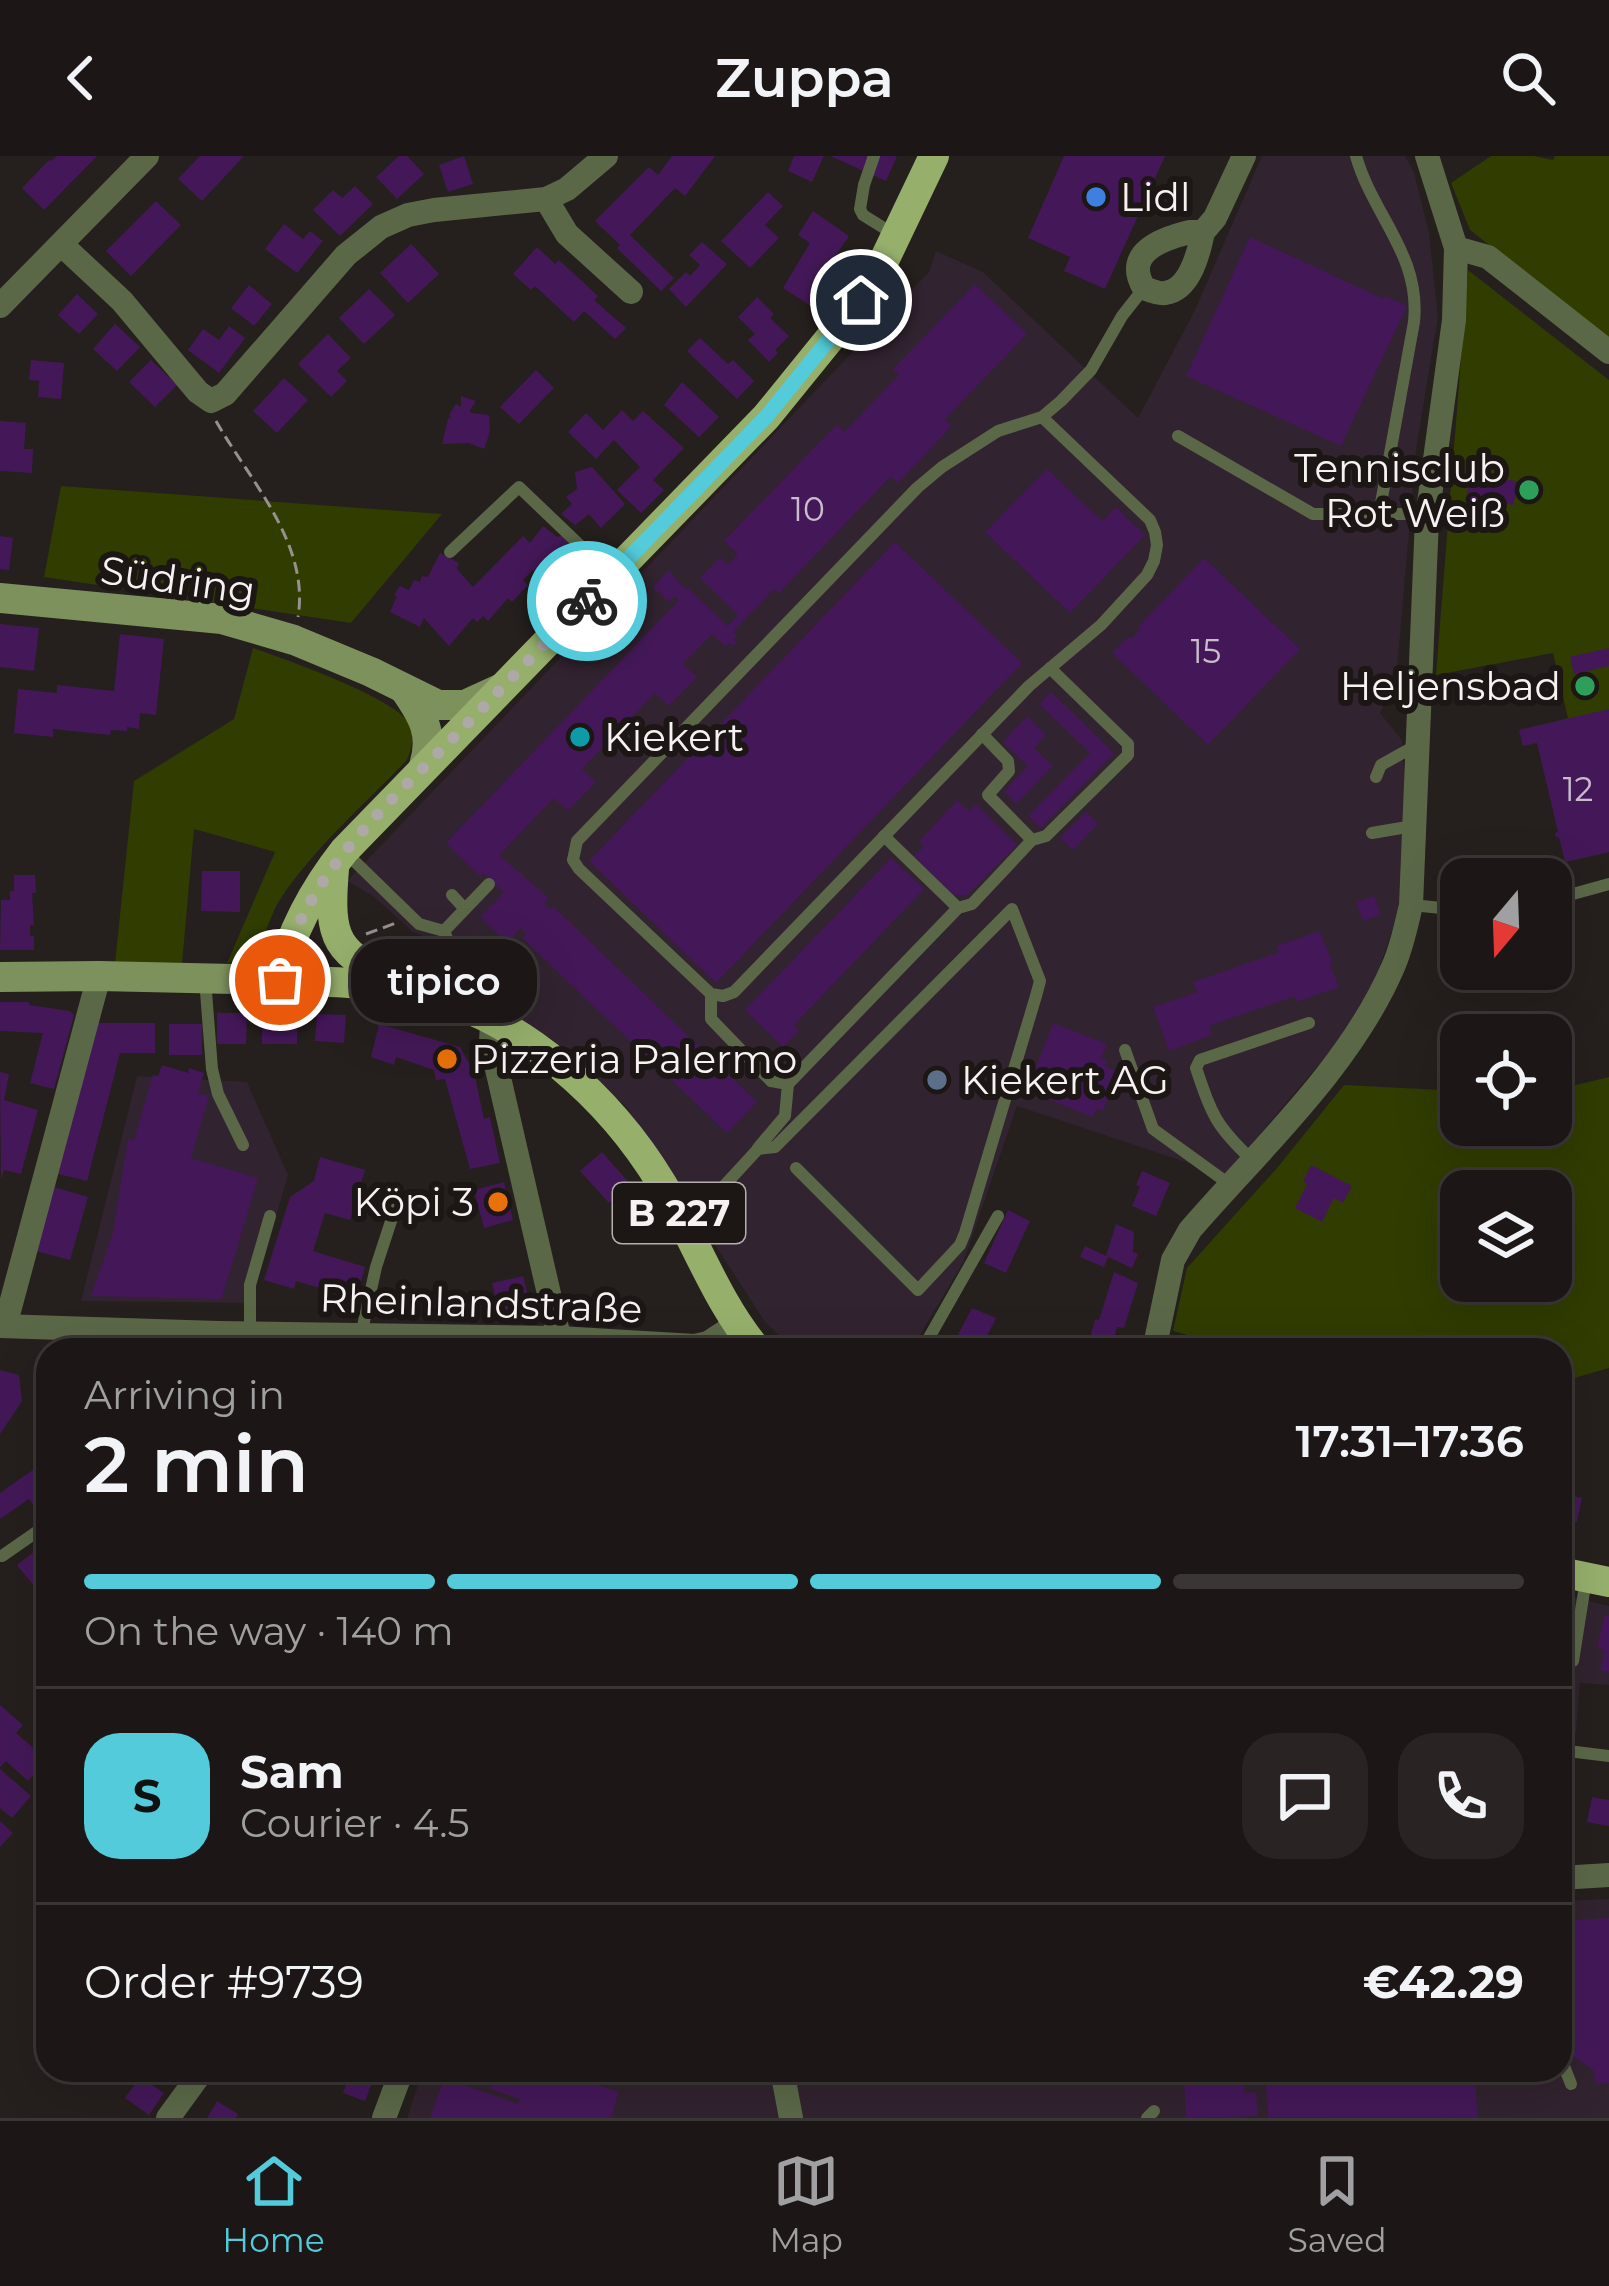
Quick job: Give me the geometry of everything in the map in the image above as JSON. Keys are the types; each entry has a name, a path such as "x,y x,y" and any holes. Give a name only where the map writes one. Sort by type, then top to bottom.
{"main road":[{"path":"280,980 298,927 339,857 766,417 845,322 871,284 934,156"},
{"name":"B 227","path":"339,857 332,914 342,947 371,969 492,1022 544,1053 595,1100 646,1160 748,1338"},
{"name":"B 227","path":"280,980 422,993"}],"street":[{"path":"6,291 62,245 147,156"},
{"path":"62,245 122,301 198,392 212,401 225,394 346,255 381,227 434,210 546,199 567,189 606,156"},
{"path":"1203,232 1180,234 1144,253 1137,277 1144,288 1166,293 1176,289 1195,262 1203,232 1215,218 1244,156"},
{"path":"1157,1338 1173,1260 1190,1230 1341,1057 1394,965 1411,905 1427,518 1454,320 1456,248 1427,156"},
{"path":"546,199 567,234 631,292"},
{"path":"1456,248 1488,257 1609,352"},
{"name":"Südring","path":"0,598 222,619 295,640 438,705 456,706 501,689"},
{"path":"405,690 427,725 430,743 424,766"},
{"path":"3,1326 99,976"},
{"path":"0,977 280,980"},
{"path":"492,1022 491,1043 551,1264 559,1338"},
{"name":"Rheinlandstraße","path":"714,1338 737,1324"},
{"name":"Rheinlandstraße","path":"3,1326 162,1338"},
{"name":"Rheinlandstraße","path":"232,1338 250,1334 427,1338"},
{"path":"1572,1877 1609,1875"},
{"path":"168,2118 194,2082"},
{"path":"384,2118 398,2082"},
{"path":"784,2082 791,2118"}],"lane":[{"path":"874,156 860,209 896,236"},
{"path":"1356,156 1409,268 1415,291 1414,322 1379,514"},
{"path":"1042,417 1150,520 1157,545 1147,575 1101,625 1029,686 734,992 723,997 711,994 579,869 573,860 577,841 917,488 998,431 1042,417 1091,370 1144,288"},
{"path":"1178,436 1313,514 1427,518"},
{"path":"450,552 519,487 612,576"},
{"path":"683,1222 700,1212 785,1115 788,1084 958,908 972,904 1032,840 1046,836 1128,755 1128,744 1051,668"},
{"path":"982,734 1008,761 1009,772 988,795 1032,840"},
{"path":"1376,777 1382,765 1416,746"},
{"path":"1372,833 1413,826"},
{"path":"884,836 958,908"},
{"path":"339,857 419,924 444,931"},
{"path":"444,931 489,884"},
{"path":"1572,894 1609,884"},
{"path":"452,895 465,908"},
{"path":"1411,905 1440,908"},
{"path":"758,1149 776,1148 1012,909 1040,981 960,1245 918,1290 796,1168"},
{"path":"444,931 455,959 481,986 492,1022"},
{"path":"205,978 212,1069 218,1094 243,1145"},
{"path":"711,994 711,1019 771,1081 788,1084"},
{"path":"1252,1160 1212,1115 1196,1068 1200,1060 1309,1023"},
{"path":"1125,1050 1153,1130 1229,1184"},
{"path":"361,1335 371,1282 395,1209"},
{"path":"250,1334 250,1285 270,1216"},
{"path":"929,1338 998,1216"},
{"path":"2,1556 36,1532"},
{"path":"1573,1661 1585,1577"},
{"path":"1572,1751 1609,1756"}],"path":[{"path":"212,401 217,422 290,544 302,596 295,640"}],"shaded area":[{"path":"1262,156 1405,156 1414,172 1429,233 1438,317 1416,450 1396,680 1380,713 1402,740 1409,837 1397,917 1374,983 1339,1041 1225,1175 1017,1106 963,1263 918,1338 782,1338 765,1322 627,1108 554,1041 475,993 446,964 434,941 413,932 373,896 347,881 929,272 936,251 983,272 1138,418 1194,312"},
{"path":"137,1076 247,1082 288,1175 251,1303 81,1301"},
{"path":"1572,1597 1609,1606 1609,1685 1580,1683 1576,1733 1572,1733"},
{"path":"1609,1899 1609,2118 407,2118 419,2082 1572,2082 1572,1901"}],"green space":[{"path":"1491,156 1553,160 1555,156 1609,156 1609,340 1470,230 1451,183"},
{"name":"Tennisclub Rot Weiß","path":"1468,270 1609,380 1609,852 1564,858 1536,727 1568,718 1553,653 1436,675"},
{"path":"61,486 442,514 351,623 44,577"},
{"path":"253,648 337,680 399,713 412,732 407,760 294,879 253,957 227,963 275,852 194,829 182,964 115,963 134,781 234,719"},
{"path":"1609,1077 1609,1368 1572,1379 1572,1338 1199,1338 1173,1331 1187,1268 1344,1085 1440,1090 1440,1146 1572,1146 1572,1085"}],"building":[{"path":"57,156 97,156 44,210 22,188"},
{"path":"200,156 244,156 202,201 178,179"},
{"path":"399,156 407,156 424,174 397,199 376,177"},
{"path":"464,156 473,184 448,192 439,165"},
{"path":"672,156 715,156 685,196 675,188 630,235 674,278 661,291 595,221 649,167 658,175"},
{"path":"794,156 824,156 812,182 788,171"},
{"path":"830,156 897,156 886,181"},
{"name":"Lidl","path":"1064,156 1165,156 1105,289 1064,271 1070,257 1028,238"},
{"path":"355,186 373,204 340,236 313,210 333,190 342,198"},
{"path":"768,192 783,206 765,225 779,238 750,268 721,241"},
{"path":"156,201 181,225 131,276 106,251"},
{"path":"813,211 849,236 834,258 842,263 814,308 783,288 810,243 798,235"},
{"path":"284,224 303,239 310,231 323,241 297,273 265,249"},
{"path":"1250,237 1407,306 1341,446 1186,376"},
{"path":"702,242 727,264 686,307 669,289 700,265 689,255"},
{"path":"411,244 439,274 408,303 380,273"},
{"path":"537,247 555,264 559,260 626,328 615,339 584,311 574,322 535,286 531,290 513,274"},
{"path":"975,284 1027,334 945,419 952,426 898,483 891,476 779,593 774,589 733,632 737,642 733,646 726,647 712,634 683,664 697,677 669,706 655,693 582,769 596,782 568,811 554,798 499,855 549,898 544,903 550,909 553,906 757,1102 727,1133 522,938 526,934 521,928 507,943 480,917 504,893 446,843 679,600 675,596 669,602 653,587 669,570 727,626 738,615 700,578 720,557 728,565 738,554 724,541 837,424 844,432 899,375 893,369"},
{"path":"249,285 272,304 254,326 231,308"},
{"path":"369,289 395,315 364,344 339,318"},
{"path":"77,294 98,314 79,334 58,315"},
{"path":"757,297 789,336 769,362 748,340 755,334 738,317"},
{"path":"115,324 140,347 117,371 93,349"},
{"path":"229,326 245,338 219,373 188,350 203,329 219,340"},
{"path":"328,334 351,358 337,371 347,381 331,397 298,364"},
{"path":"700,338 754,381 737,399 687,351"},
{"path":"31,360 64,363 61,399 38,397 39,381 29,380"},
{"path":"151,360 177,385 155,407 129,382"},
{"path":"536,370 554,388 519,424 500,407"},
{"path":"284,378 308,400 277,433 253,411"},
{"path":"682,382 719,417 699,437 664,405"},
{"path":"461,396 476,401 471,413 489,415 484,449 469,443 442,444 449,415 456,404 461,407"},
{"path":"622,410 633,421 643,411 684,448 653,480 664,490 641,513 617,490 640,467 614,440 596,459 568,432 586,413 603,430"},
{"path":"0,421 26,423 24,449 33,449 32,473 0,471"},
{"path":"1476,457 1491,461 1488,475 1519,482 1513,505 1489,499 1488,507 1465,501"},
{"path":"592,467 625,504 601,528 589,514 575,525 561,514 572,504 566,497 577,489 575,472"},
{"path":"1047,469 1102,521 1116,507 1145,535 1070,613 985,532"},
{"path":"1463,505 1480,509 1476,526 1459,522"},
{"path":"543,526 557,537 563,535 570,545 536,574 533,570 523,580 528,585 512,602 508,598 488,621 483,616 477,622 473,618 449,646 424,618 420,627 390,612 400,586 409,590 414,580 428,577 440,553 459,563 457,569 473,587 523,536 530,543"},
{"path":"0,536 13,538 9,570 0,569"},
{"path":"895,542 1022,663 716,983 589,861"},
{"path":"1204,558 1300,649 1208,745 1112,653 1131,639"},
{"path":"0,624 39,628 34,671 0,667"},
{"path":"120,634 164,639 156,715 140,713 139,729 111,730 110,735 53,729 53,737 14,733 18,689 57,693 57,685 114,691"},
{"path":"1609,648 1609,666 1574,674 1570,657"},
{"path":"1051,692 1114,753 1041,828 1028,816 1090,753 1039,704"},
{"name":"Heljensbad","path":"1609,709 1609,852 1564,858 1537,743 1523,746 1519,730"},
{"path":"1027,716 1046,735 1034,748 1053,766 1016,804 1004,791 1028,766 1003,742"},
{"path":"957,800 969,811 976,804 1017,845 967,895 953,895 914,856 924,847 919,842"},
{"path":"1086,812 1098,824 1073,850 1060,838"},
{"path":"891,858 924,889 794,1025 799,1030 783,1047 745,1010"},
{"path":"202,871 240,871 240,912 201,911"},
{"path":"14,875 35,875 34,925 30,925 34,950 0,950 1,900 10,900"},
{"path":"1374,896 1381,915 1363,921 1356,902"},
{"path":"1319,931 1339,987 1296,1002 1295,996 1209,1026 1212,1035 1169,1051 1153,1007 1197,992 1193,982 1279,952 1277,946"},
{"path":"0,1002 29,1002 74,1015 54,1089 30,1083 43,1033 0,1031"},
{"path":"217,1013 247,1013 246,1044 217,1044"},
{"path":"262,1014 297,1014 297,1044 262,1044"},
{"path":"317,1014 346,1015 344,1043 315,1041"},
{"path":"97,1023 155,1023 155,1053 120,1053 87,1181 58,1174"},
{"path":"1053,1023 1107,1044 1101,1058 1107,1060 1105,1066 1118,1072 1103,1111 1097,1108 1093,1117 1040,1096 1043,1087 1030,1082"},
{"path":"169,1024 202,1024 202,1055 169,1055"},
{"path":"379,1024 460,1047 474,1072 484,1119 490,1117 500,1163 470,1169 445,1079 436,1080 434,1070 396,1057 394,1065 371,1057"},
{"path":"162,1065 204,1073 198,1093 209,1096 191,1158 258,1178 231,1268 221,1299 91,1296 113,1233 128,1139 134,1140 153,1075 158,1076"},
{"path":"0,1072 9,1074 4,1100 38,1110 21,1174 4,1170 1,1180"},
{"path":"602,1152 631,1185 609,1203 580,1171"},
{"path":"320,1157 365,1170 350,1220 325,1213 313,1251 365,1267 356,1299 296,1281 294,1289 264,1280 290,1197 314,1181"},
{"path":"1311,1165 1352,1186 1343,1203 1334,1198 1322,1222 1295,1208"},
{"path":"1142,1171 1170,1183 1156,1216 1132,1206"},
{"path":"504,1182 513,1220 484,1228 474,1190"},
{"path":"54,1187 88,1197 70,1260 36,1251"},
{"path":"1008,1210 1030,1221 1006,1273 984,1263"},
{"path":"1116,1224 1134,1232 1133,1252 1138,1254 1132,1268 1108,1257 1104,1267 1080,1257 1085,1246 1106,1256"},
{"path":"1114,1272 1138,1283 1124,1328 1117,1327 1114,1338 1090,1338 1095,1319 1099,1320"},
{"path":"523,1276 531,1307 526,1308 528,1315 501,1321 492,1283"},
{"path":"972,1308 996,1318 986,1338 956,1338"},
{"path":"0,1370 19,1375 22,1401 0,1434"},
{"path":"36,1468 36,1510 29,1499 0,1519 0,1493"},
{"path":"1572,1496 1582,1498 1577,1522 1572,1521"},
{"path":"36,1550 36,1588 17,1565"},
{"path":"1605,1615 1609,1616 1609,1672 1600,1670 1605,1650 1597,1648"},
{"path":"1572,1681 1576,1681 1572,1724"},
{"path":"0,1705 23,1725 16,1733 36,1750 36,1772 28,1781 6,1761 0,1767"},
{"path":"0,1769 31,1796 12,1818 0,1808"},
{"path":"1592,1797 1609,1800 1609,1826 1587,1822"},
{"path":"0,1821 13,1833 0,1847"},
{"path":"1609,1918 1609,2083 1595,2084 1594,2071 1572,2055 1572,1920"},
{"path":"136,2082 148,2082 164,2093 149,2115 125,2098"},
{"path":"347,2082 372,2082 365,2101 343,2093"},
{"path":"443,2082 518,2104 520,2099 490,2089 493,2082 592,2082 619,2092 611,2118 430,2118"},
{"path":"1184,2082 1244,2082 1245,2093 1256,2092 1258,2116 1186,2118"},
{"path":"1475,2082 1478,2118 1268,2117 1266,2083"},
{"path":"217,2101 238,2114 236,2118 207,2118"}],"way so far":[{"path":"280,980 304,914 344,850 587,601"}],"place":[{"name":"Lidl","path":"1096,197"},
{"name":"Tennisclub Rot Weiß","path":"1529,490"},
{"name":"Heljensbad","path":"1585,686"},
{"name":"Kiekert","path":"580,737"},
{"name":"tipico","path":"280,980"},
{"name":"Pizzeria Palermo","path":"447,1059"},
{"name":"Kiekert AG","path":"937,1080"},
{"name":"Köpi 3","path":"498,1202"}],"route":[{"path":"587,601 766,417 861,300"}]}
